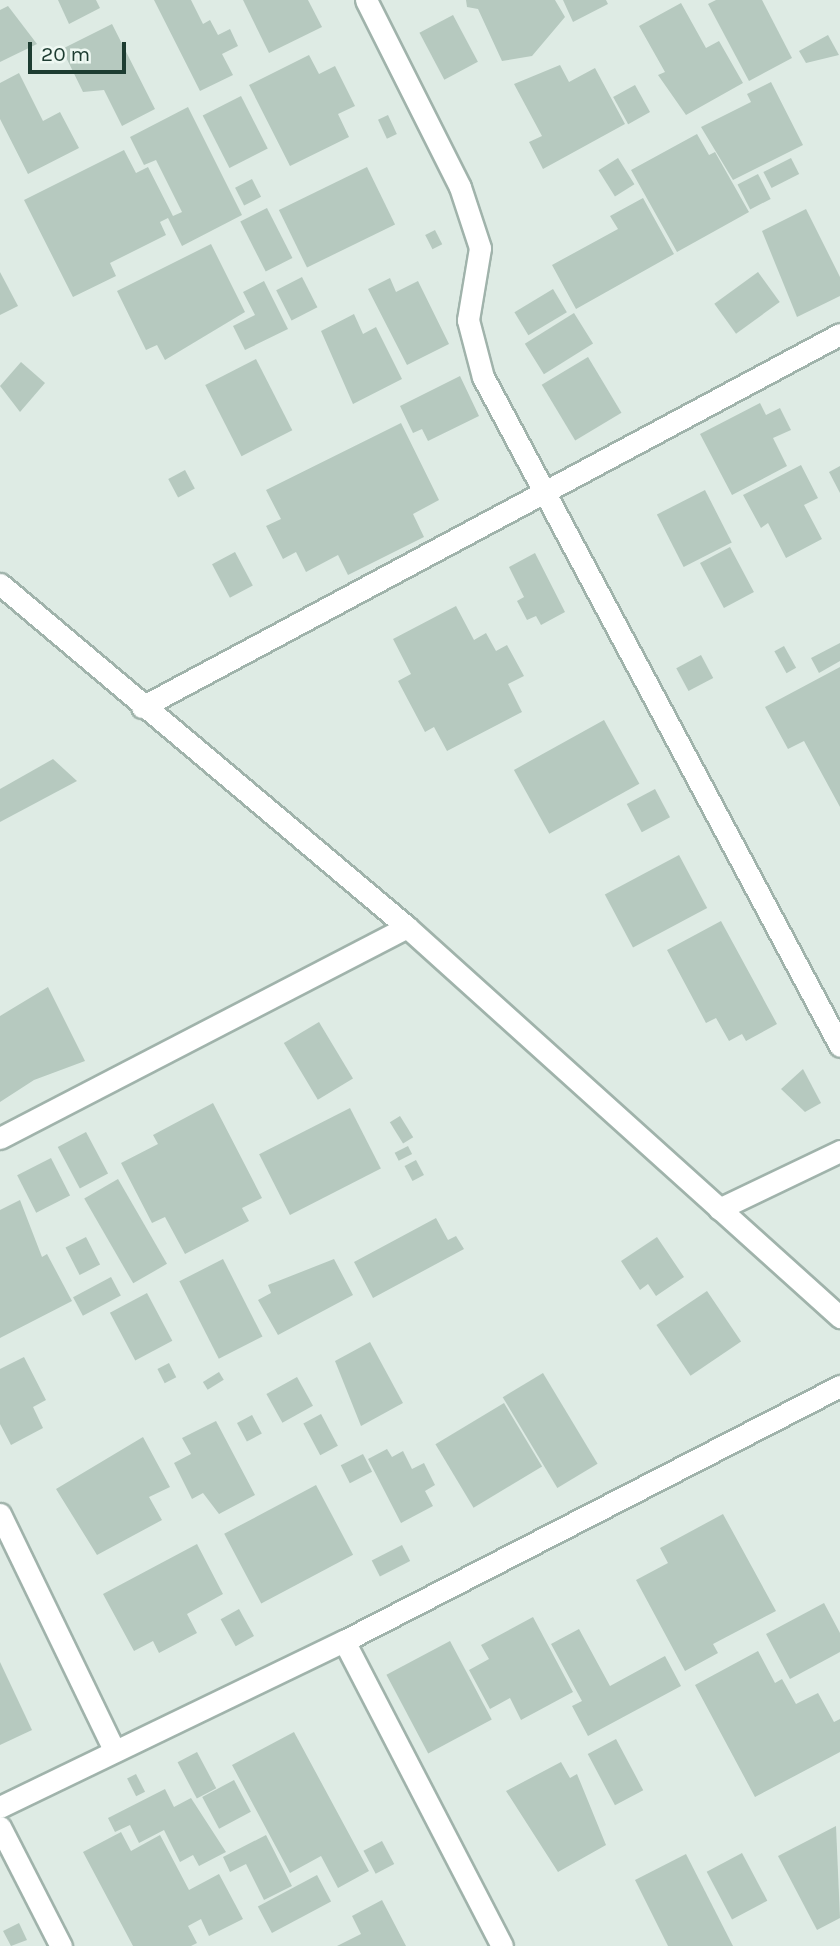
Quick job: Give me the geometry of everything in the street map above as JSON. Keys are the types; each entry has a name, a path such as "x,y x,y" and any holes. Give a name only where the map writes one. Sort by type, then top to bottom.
{"street":[{"path":"366,0 460,187 480,248 468,320 483,377 548,491 840,1046"},
{"path":"142,707 840,334"},
{"path":"0,584 142,707 407,927 840,1317"},
{"path":"0,1138 407,927"},
{"path":"719,1209 840,1151"},
{"path":"0,1807 113,1748 344,1641 840,1386"},
{"path":"0,1514 113,1748"},
{"path":"344,1641 502,1946"},
{"path":"0,1827 61,1946"}],"building":[{"path":"58,0 96,0 100,8 69,24"},
{"path":"154,0 191,0 203,24 210,20 218,35 230,29 238,46 222,54 233,75 200,91"},
{"path":"243,0 308,0 322,27 269,53"},
{"path":"466,0 555,0 565,17 532,56 502,61 478,9 467,7"},
{"path":"563,0 606,0 608,4 573,22"},
{"path":"716,0 762,0 792,58 749,81 708,4"},
{"path":"681,3 706,48 719,41 743,83 686,115 658,75 665,72 639,26"},
{"path":"8,6 37,44 0,62 0,10"},
{"path":"453,15 478,62 444,80 419,33"},
{"path":"112,24 155,109 122,126 104,90 83,92 62,49"},
{"path":"828,35 839,55 806,63 799,51"},
{"path":"309,55 319,74 335,66 355,106 338,114 349,137 290,166 249,85"},
{"path":"560,65 569,82 595,68 625,124 543,169 529,142 542,136 514,84"},
{"path":"19,73 43,121 60,112 79,148 28,174 0,119 0,83"},
{"path":"771,82 803,145 733,180 701,127 751,102 747,94"},
{"path":"635,85 650,112 628,124 613,97"},
{"path":"241,96 268,149 229,168 203,116"},
{"path":"188,107 242,215 182,246 168,218 160,222 166,235 110,263 116,276 73,297 24,200 124,150 136,173 148,167 173,216 182,212 156,160 144,165 130,137"},
{"path":"388,115 397,134 387,139 378,120"},
{"path":"697,134 709,155 715,152 749,212 677,252 631,170"},
{"path":"618,158 634,184 615,196 598,170"},
{"path":"791,158 799,174 772,188 763,172"},
{"path":"367,167 395,225 307,267 279,210"},
{"path":"758,174 771,199 750,209 738,184"},
{"path":"252,179 261,197 244,205 235,188"},
{"path":"643,198 674,254 576,309 552,265 618,229 610,216"},
{"path":"267,208 292,258 266,272 240,222"},
{"path":"806,209 840,277 840,296 797,317 762,231"},
{"path":"435,230 442,244 432,249 425,235"},
{"path":"211,244 245,312 165,360 157,345 146,350 117,291"},
{"path":"0,272 18,306 0,315"},
{"path":"758,272 780,302 736,334 714,304"},
{"path":"302,277 317,307 292,320 276,290"},
{"path":"390,278 396,292 418,281 449,344 407,365 368,289"},
{"path":"264,281 288,329 245,350 233,326 255,315 243,292"},
{"path":"553,289 567,312 528,335 514,312"},
{"path":"574,313 593,344 544,374 525,344"},
{"path":"354,314 363,334 376,327 402,379 353,404 321,331"},
{"path":"588,357 621,413 575,441 542,385"},
{"path":"256,359 292,430 242,456 205,385"},
{"path":"21,362 45,383 20,412 0,386"},
{"path":"460,376 479,416 428,441 422,429 413,433 400,406"},
{"path":"760,403 766,415 780,408 791,430 773,438 787,466 732,495 700,434"},
{"path":"401,423 439,500 413,514 424,537 348,575 338,555 306,572 296,552 283,559 266,526 281,519 266,490"},
{"path":"801,465 818,498 804,505 822,539 786,558 768,523 761,528 743,495"},
{"path":"840,466 840,493 829,472"},
{"path":"185,470 195,489 178,497 168,479"},
{"path":"705,490 732,543 684,567 657,515"},
{"path":"730,547 754,592 724,608 700,563"},
{"path":"235,552 253,586 230,598 212,564"},
{"path":"535,553 565,612 541,625 536,616 527,620 517,601 524,597 509,567"},
{"path":"456,606 474,640 486,633 496,651 507,645 524,676 508,684 522,712 447,751 434,727 425,732 398,681 411,674 393,639"},
{"path":"840,643 840,661 819,673 811,658"},
{"path":"784,646 796,668 786,673 774,651"},
{"path":"701,655 713,678 688,691 676,668"},
{"path":"840,667 840,807 804,741 788,749 765,707"},
{"path":"604,720 639,784 549,834 514,770"},
{"path":"53,759 77,781 0,822 0,789"},
{"path":"655,789 670,817 642,832 627,804"},
{"path":"679,855 707,908 633,947 605,894"},
{"path":"721,921 777,1024 746,1041 742,1034 729,1041 716,1018 706,1023 667,950"},
{"path":"48,987 85,1061 34,1080 0,1102 0,1016"},
{"path":"319,1022 353,1079 318,1100 284,1043"},
{"path":"803,1069 821,1103 805,1112 781,1089"},
{"path":"213,1103 262,1198 242,1208 249,1221 185,1254 165,1217 152,1223 121,1163 158,1144 153,1135"},
{"path":"350,1108 381,1169 290,1215 259,1154"},
{"path":"400,1116 413,1137 403,1144 390,1122"},
{"path":"86,1132 108,1173 80,1189 58,1147"},
{"path":"408,1146 412,1154 399,1161 395,1153"},
{"path":"51,1158 70,1195 36,1213 17,1175"},
{"path":"416,1160 424,1175 413,1181 405,1166"},
{"path":"118,1179 167,1264 133,1283 84,1198"},
{"path":"20,1200 42,1257 47,1254 72,1301 0,1338 0,1210"},
{"path":"436,1218 448,1240 456,1236 464,1249 373,1298 354,1262"},
{"path":"86,1237 100,1265 80,1275 66,1247"},
{"path":"657,1237 684,1277 656,1296 648,1284 640,1290 621,1261"},
{"path":"223,1259 262,1337 219,1359 179,1281"},
{"path":"334,1259 353,1295 278,1335 258,1300 271,1293 268,1285"},
{"path":"111,1277 121,1296 83,1316 73,1297"},
{"path":"707,1291 741,1342 691,1376 656,1325"},
{"path":"147,1293 172,1341 135,1360 110,1313"},
{"path":"370,1342 403,1403 361,1426 335,1361"},
{"path":"24,1357 46,1400 33,1407 43,1428 11,1445 0,1424 0,1369"},
{"path":"169,1363 176,1377 165,1383 157,1369"},
{"path":"219,1372 224,1380 208,1390 203,1382"},
{"path":"543,1373 598,1464 557,1488 503,1397"},
{"path":"297,1377 313,1406 282,1423 266,1394"},
{"path":"504,1403 542,1466 474,1508 435,1444"},
{"path":"321,1414 338,1446 320,1455 303,1423"},
{"path":"252,1415 262,1434 247,1442 237,1423"},
{"path":"216,1421 255,1495 219,1514 203,1493 192,1499 174,1463 191,1454 182,1438"},
{"path":"143,1437 170,1487 149,1497 162,1520 97,1555 56,1489"},
{"path":"387,1449 392,1457 403,1451 412,1469 424,1463 435,1485 425,1491 433,1506 401,1523 368,1459"},
{"path":"363,1454 372,1472 350,1483 341,1465"},
{"path":"316,1485 353,1555 261,1604 224,1534"},
{"path":"723,1514 776,1611 713,1644 718,1653 685,1671 636,1580 668,1563 660,1548"},
{"path":"197,1544 223,1594 187,1614 197,1633 159,1653 153,1641 134,1651 103,1594"},
{"path":"402,1545 410,1561 380,1576 372,1560"},
{"path":"824,1603 840,1633 840,1652 790,1679 766,1634"},
{"path":"239,1609 254,1636 236,1646 221,1619"},
{"path":"533,1617 573,1692 521,1720 510,1698 490,1709 469,1670 489,1659 481,1645"},
{"path":"579,1629 610,1686 665,1656 681,1686 588,1736 572,1706 582,1701 551,1644"},
{"path":"450,1641 492,1720 428,1753 386,1675"},
{"path":"758,1651 775,1683 782,1679 796,1704 818,1693 834,1722 840,1719 840,1752 755,1797 695,1685"},
{"path":"0,1662 32,1730 0,1745"},
{"path":"294,1732 369,1871 338,1888 321,1856 290,1873 232,1765"},
{"path":"616,1739 643,1790 615,1805 588,1754"},
{"path":"197,1752 216,1788 197,1799 178,1762"},
{"path":"561,1762 570,1778 577,1774 606,1845 558,1872 506,1791"},
{"path":"136,1774 145,1792 136,1796 127,1779"},
{"path":"234,1780 251,1812 219,1829 202,1797"},
{"path":"165,1789 174,1807 191,1798 226,1852 199,1866 193,1855 180,1862 164,1830 139,1843 130,1825 115,1832 108,1818"},
{"path":"836,1826 840,1918 817,1930 778,1856"},
{"path":"121,1832 131,1851 160,1835 189,1890 219,1874 243,1919 209,1936 201,1919 188,1926 197,1943 191,1946 133,1946 83,1852"},
{"path":"266,1835 292,1886 264,1900 246,1864 230,1872 223,1857"},
{"path":"382,1841 394,1864 376,1874 363,1851"},
{"path":"742,1853 767,1901 732,1919 707,1872"},
{"path":"686,1854 733,1946 668,1946 635,1880"},
{"path":"317,1875 331,1901 272,1933 258,1906"},
{"path":"382,1900 406,1946 337,1946 361,1934 352,1916"},
{"path":"19,1923 27,1940 11,1946 3,1931"}]}
